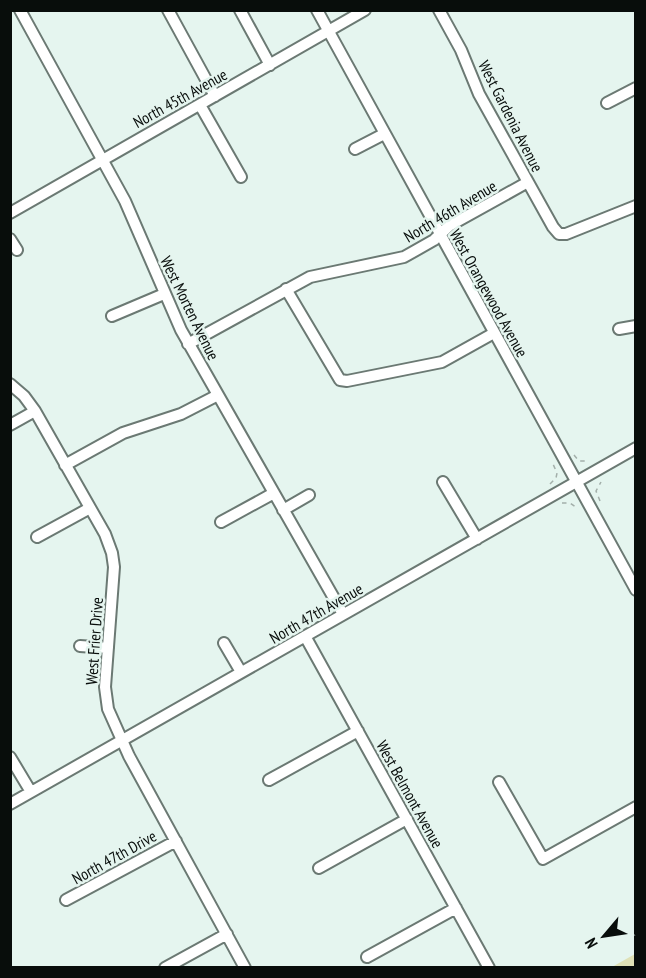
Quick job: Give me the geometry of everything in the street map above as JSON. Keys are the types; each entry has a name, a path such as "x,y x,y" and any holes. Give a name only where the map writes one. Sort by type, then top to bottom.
{"street":[{"name":"West Morten Avenue","path":"20,10 125,201 164,294 188,344 343,614"},
{"path":"168,10 215,96"},
{"path":"240,10 270,65"},
{"name":"West Orangewood Avenue","path":"317,10 636,590"},
{"name":"North 45th Avenue","path":"10,213 365,10"},
{"name":"West Gardenia Avenue","path":"439,10 461,50 479,94 559,234 566,234 636,206"},
{"path":"607,104 636,88"},
{"path":"200,105 241,177"},
{"path":"355,150 384,134"},
{"name":"North 46th Avenue","path":"188,344 286,289 318,274 394,260 427,244 449,226 528,182"},
{"path":"10,239 17,250"},
{"path":"286,289 340,380 347,381 431,365 450,358 494,333"},
{"path":"112,316 164,294"},
{"path":"619,329 636,326"},
{"name":"West Frier Drive","path":"10,384 24,396 35,411 105,534 114,567 108,648 106,699 108,710 129,756 245,968"},
{"path":"65,465 123,433 181,414 218,395"},
{"path":"10,425 35,411"},
{"name":"North 47th Avenue","path":"10,804 636,448"},
{"path":"443,482 477,539"},
{"path":"221,522 273,493"},
{"path":"283,510 309,495"},
{"path":"37,537 90,508"},
{"name":"West Belmont Avenue","path":"305,636 489,968"},
{"path":"224,642 241,672"},
{"path":"80,646 108,648"},
{"path":"269,780 358,731"},
{"path":"10,757 31,792"},
{"path":"500,782 543,859 636,807"},
{"path":"319,868 407,819"},
{"name":"North 47th Drive","path":"66,900 176,841"},
{"path":"367,957 456,908"},
{"path":"165,968 227,934"}],"path":[{"path":"574,455 579,461 589,461"},
{"path":"549,484 556,478 557,473 553,464"},
{"path":"600,501 596,491 601,482"},
{"path":"562,503 570,503 577,508"}],"green space":[{"path":"635,954 635,967 612,967"}]}
